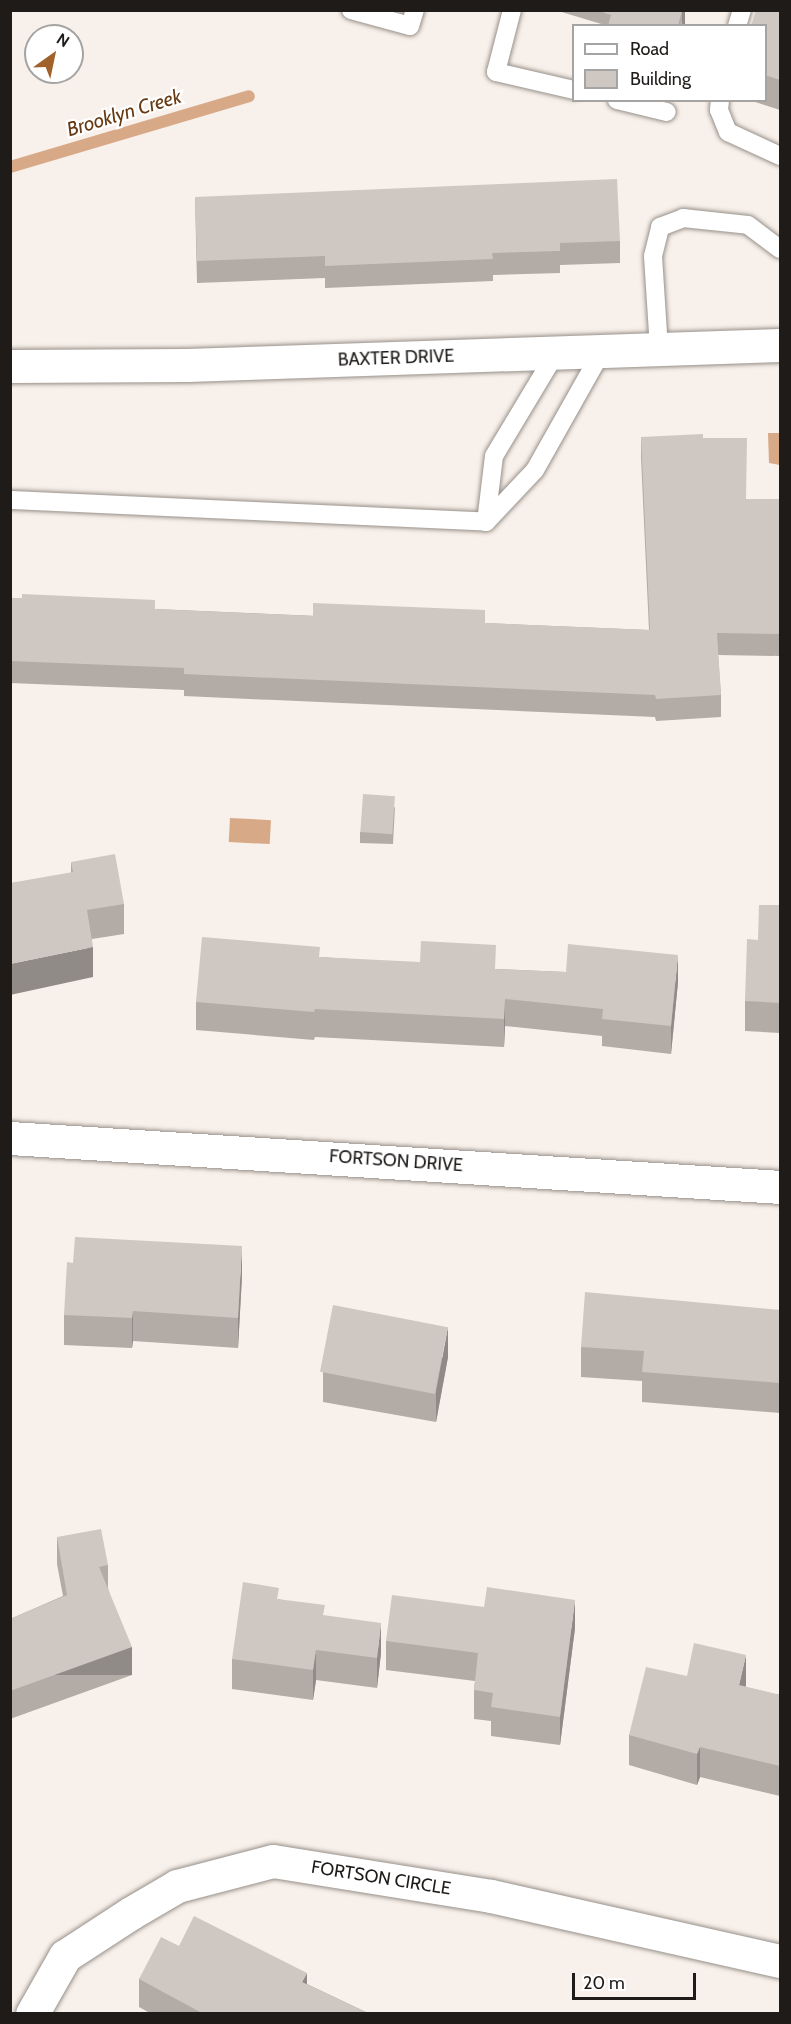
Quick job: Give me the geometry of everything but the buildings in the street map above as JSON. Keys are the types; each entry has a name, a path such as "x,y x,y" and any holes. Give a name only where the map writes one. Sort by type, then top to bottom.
{"street":[{"name":"BAXTER DRIVE","path":"10,366 187,366 780,345"},
{"name":"FORTSON DRIVE","path":"10,1138 127,1143 780,1187"},
{"name":"FORTSON CIRCLE","path":"32,2013 65,1956 131,1913 177,1886 273,1861 491,1896 780,1961"}],"lane":[{"path":"351,10 410,26 415,10"},
{"path":"512,10 496,72 572,90"},
{"path":"625,102 667,112"},
{"path":"720,102 719,110 728,132 780,156"},
{"path":"659,349 653,256 660,227 683,218 748,225 780,249"},
{"path":"10,500 486,522 535,470 602,351"},
{"path":"486,522 494,456 556,353"}],"shaded area":[{"path":"768,433 780,433 780,465 769,463"},
{"path":"230,818 271,820 270,844 229,842"}],"waterway":[{"name":"Brooklyn Creek","path":"10,167 249,96"}]}
